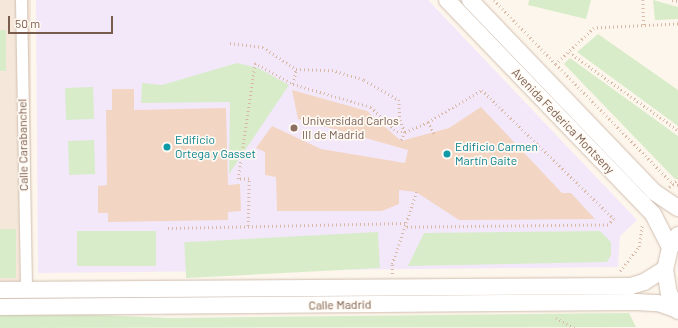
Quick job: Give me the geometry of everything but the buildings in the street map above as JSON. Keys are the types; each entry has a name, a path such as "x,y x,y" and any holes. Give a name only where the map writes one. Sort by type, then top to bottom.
{"street":[{"name":"Calle Carabanchel","path":"21,0 26,290"},
{"name":"Avenida Federica Montseny","path":"447,0 647,207 674,241"},
{"name":"Avenida Federica Montseny","path":"470,0 660,195 678,208"},
{"path":"674,241 666,269 669,293 678,311"},
{"name":"Calle Madrid","path":"0,290 631,286 644,282 666,269"},
{"name":"Calle Madrid","path":"0,306 636,302 658,303 678,311"}],"path":[{"path":"494,0 673,184 678,185"},
{"path":"643,0 644,26"},
{"path":"672,0 678,2"},
{"path":"556,64 594,28 678,24"},
{"path":"230,43 263,47 296,69 332,70 364,80 389,93 399,100 400,120 404,132 401,141"},
{"path":"569,52 678,130"},
{"path":"248,226 249,179 238,179 256,63 293,84 371,106 397,132 404,132 428,122 482,90 614,219 608,225 404,227"},
{"path":"293,84 296,69"},
{"path":"428,122 434,132"},
{"path":"660,195 678,179"},
{"path":"392,274 392,264 416,192"},
{"path":"618,274 639,247 642,236 639,215 647,207"},
{"path":"168,228 406,223"},
{"path":"384,274 400,274"},
{"path":"548,314 575,328"}],"shaded area":[{"path":"0,0 31,0 31,281 0,281"},
{"name":"Universidad Carlos III de Madrid","path":"36,0 428,0 637,220 620,236 618,267 38,273"}],"green space":[{"path":"529,0 591,0 586,19 528,5"},
{"path":"653,0 678,7 678,19 655,20"},
{"path":"0,30 6,30 6,71 0,71"},
{"path":"598,34 678,90 678,126 577,52"},
{"path":"570,58 678,136 678,179 675,179 564,64"},
{"path":"237,63 258,68 289,85 229,174 230,102 141,103 142,83 162,85"},
{"path":"93,87 94,119 66,120 65,88"},
{"path":"94,140 95,174 69,175 68,141"},
{"path":"0,229 16,229 16,278 0,278"},
{"path":"77,231 156,231 156,266 77,266"},
{"path":"600,231 611,242 611,255 607,262 408,266 424,233"},
{"path":"378,232 380,268 186,278 184,242"},
{"path":"0,311 170,318 629,313 636,327 0,328"}],"place":[{"name":"Universidad Carlos III de Madrid","path":"294,128"},
{"name":"Edificio Ortega y Gasset","path":"167,147"},
{"name":"Edificio Carmen Martín Gaite","path":"447,154"}]}
